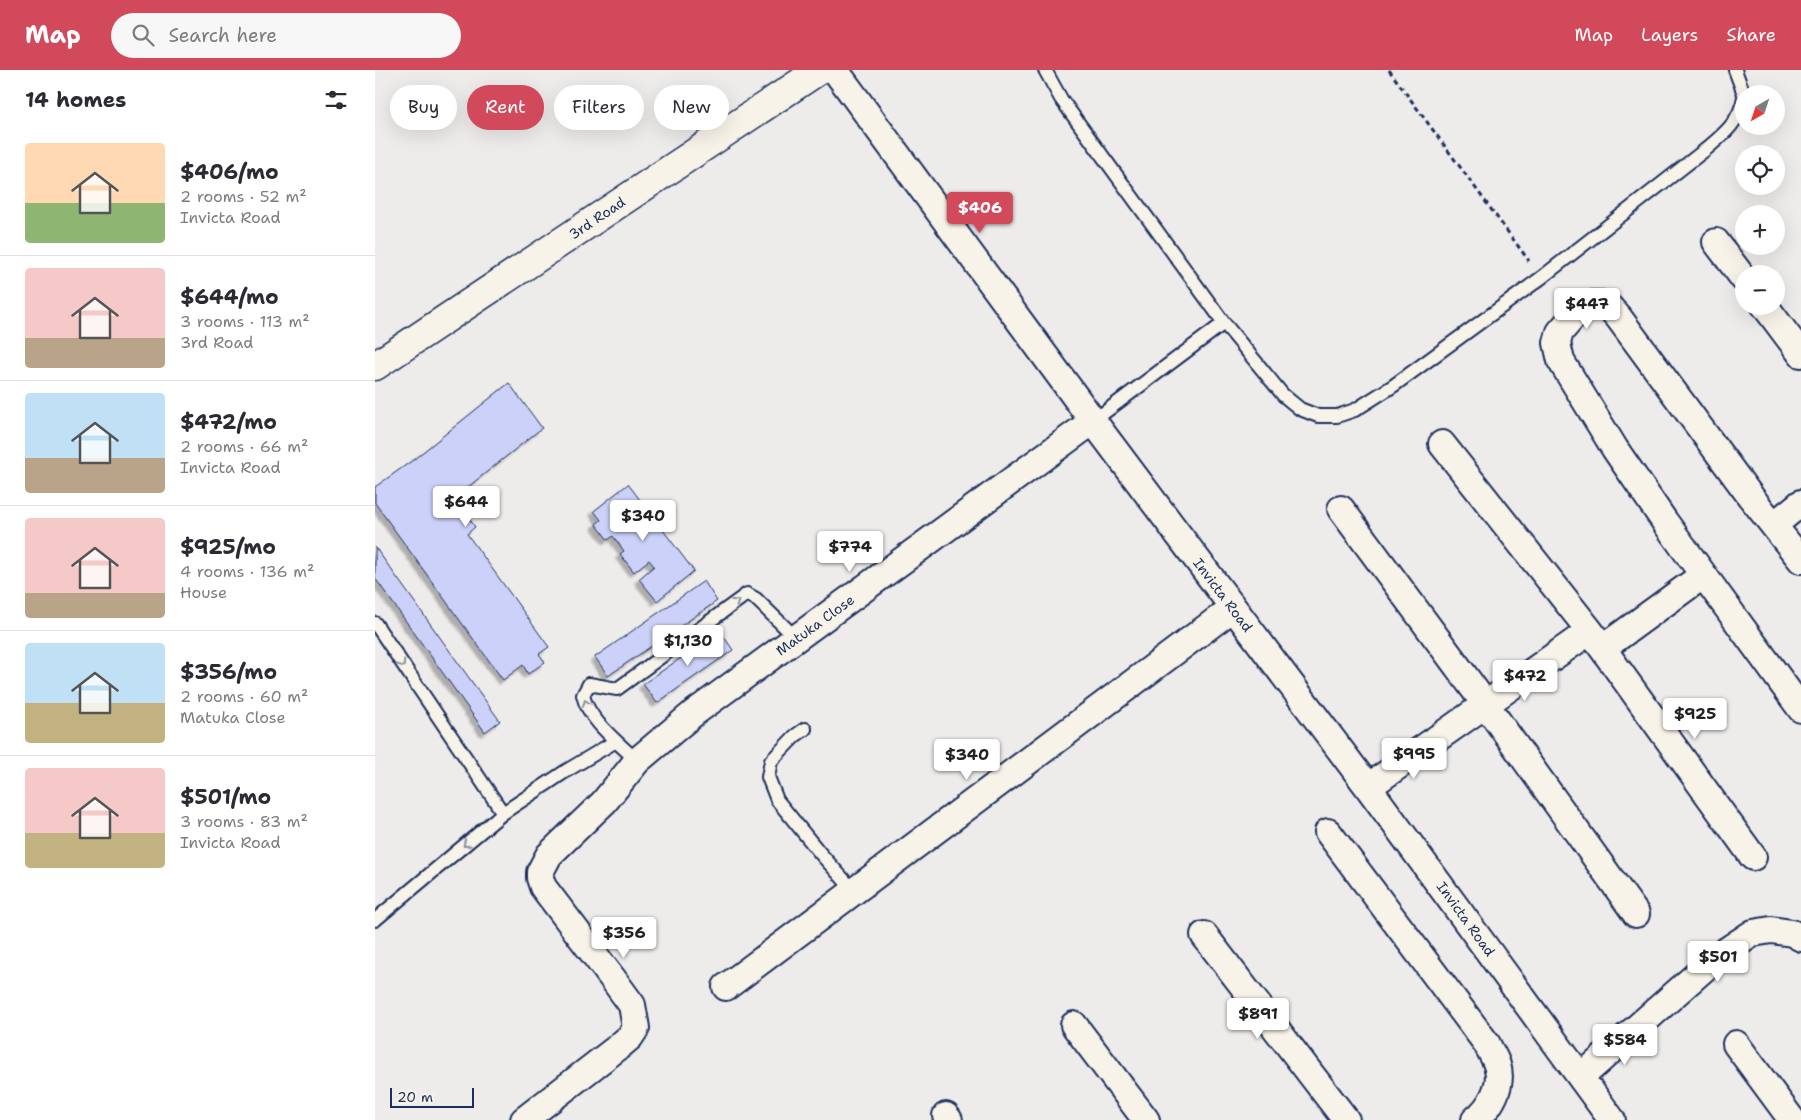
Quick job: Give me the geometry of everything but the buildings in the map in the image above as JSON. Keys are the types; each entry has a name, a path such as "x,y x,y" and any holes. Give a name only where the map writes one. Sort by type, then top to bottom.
{"street":[{"name":"3rd Road","path":"375,366 819,70"},
{"name":"Invicta Road","path":"835,70 1093,421 1368,786 1582,1076 1612,1120"},
{"path":"1716,242 1735,266"},
{"path":"1801,560 1775,524 1751,497 1619,318 1610,308 1601,304 1593,304 1579,310 1560,332 1557,342 1561,361 1615,449 1703,576 1801,710"},
{"path":"1772,315 1801,354"},
{"name":"Matuka Close","path":"524,1120 631,1037 636,1028 631,1005 543,887 540,872 549,855 604,802 637,761 694,713 1093,421"},
{"path":"1442,444 1596,640 1753,857"},
{"path":"1775,524 1801,503"},
{"path":"1341,509 1486,705 1636,914"},
{"path":"1368,786 1486,705 1703,576"},
{"path":"726,987 1233,608"},
{"path":"1328,832 1487,1044 1497,1064 1499,1076 1497,1089 1489,1105 1475,1120"},
{"path":"1582,1076 1717,957 1753,933 1771,930 1792,933 1801,938"},
{"path":"1204,935 1346,1120"},
{"path":"1074,1025 1146,1120"},
{"path":"1736,1044 1792,1120"}],"lane":[{"path":"1045,70 1061,99 1224,323 1283,395 1300,409 1319,416 1337,416 1355,410 1393,386 1541,278 1705,150 1731,128 1735,122"},
{"path":"1735,70 1740,85"},
{"path":"1093,421 1224,323"},
{"path":"637,761 592,716 584,704 583,695 589,684 617,689 747,594 755,599 796,638"},
{"path":"375,624 503,813"},
{"path":"805,729 795,736 771,761 768,778 777,800 854,891"},
{"path":"375,920 503,813 566,771 616,741"}],"path":[{"path":"1389,70 1541,278"}]}
